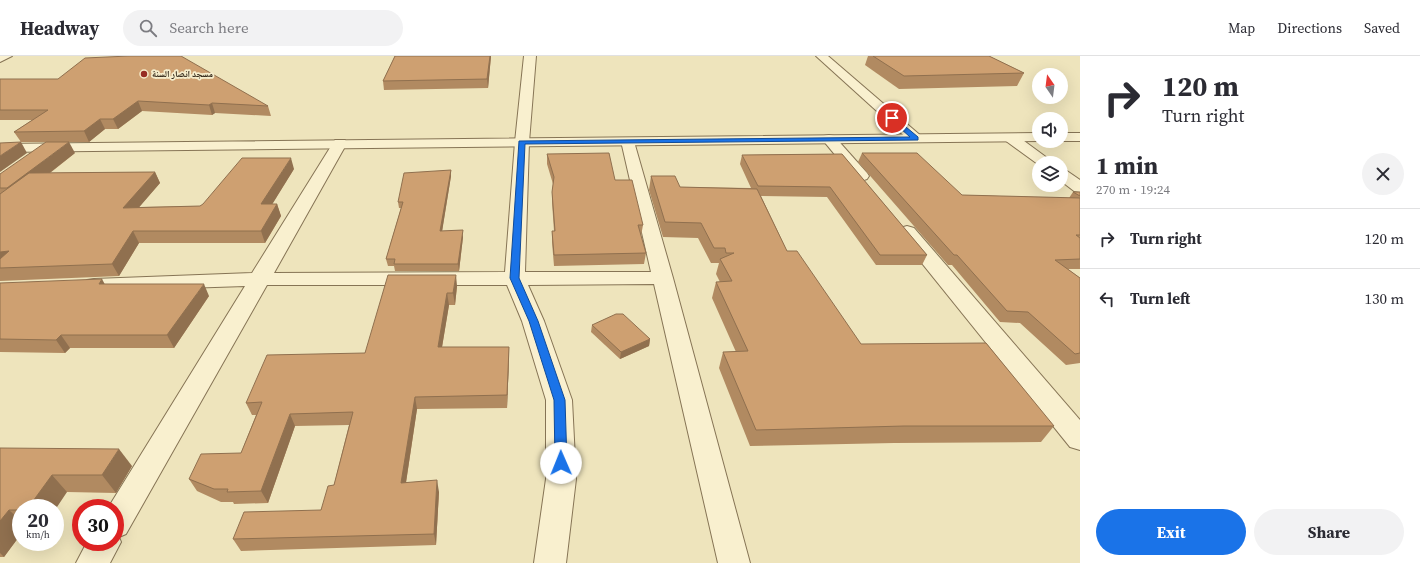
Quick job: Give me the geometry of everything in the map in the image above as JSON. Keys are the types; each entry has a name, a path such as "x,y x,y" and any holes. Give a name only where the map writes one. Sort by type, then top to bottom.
{"street":[{"path":"0,59 6,56"},
{"path":"530,56 522,142 514,278 533,321 560,400 561,479 550,563"},
{"path":"821,56 916,139"},
{"path":"0,148 340,143 1032,137"},
{"path":"1068,137 1080,137"},
{"path":"1011,138 1036,156"},
{"path":"829,139 876,194"},
{"path":"628,141 734,563"},
{"path":"124,509 340,143"},
{"path":"24,165 47,148"},
{"path":"1068,179 1080,187"},
{"path":"896,219 1080,439"},
{"path":"79,285 260,279 662,278"},
{"path":"92,563 99,551"}],"building":[{"path":"181,56 268,106 212,103 209,105 138,101 113,119 100,119 84,131 14,132 48,110 0,110 0,79 58,79 85,58"},
{"path":"395,56 490,56 487,79 383,81"},
{"path":"873,56 989,56 1024,73 904,76"},
{"path":"21,142 0,156 0,143"},
{"path":"46,142 69,142 7,188 0,188 0,174"},
{"path":"609,153 615,180 632,180 643,225 638,225 646,253 554,255 552,231 555,231 552,192 554,177 547,154"},
{"path":"862,153 917,153 962,195 1080,198 1080,235 1076,235 1080,238 1080,259 1055,260 1080,278 1080,353 1075,354 1028,312 1007,311"},
{"path":"842,154 927,255 880,255 830,187 758,186 742,155"},
{"path":"242,158 291,158 261,204 277,204 261,231 133,231 112,264 0,268 0,259 9,251 0,252 0,194 29,173 155,172 123,208 200,206"},
{"path":"451,170 440,231 463,230 458,264 394,264 395,259 386,259 403,202 398,202 404,173"},
{"path":"651,176 675,176 680,187 757,189 787,251 797,251 861,344 986,343 1054,426 904,426 756,430 723,352 748,351 716,282 732,281 720,259 734,253 726,253 725,248 714,248 701,223 665,222"},
{"path":"1073,192 1080,192 1080,196"},
{"path":"388,275 456,275 453,293 447,293 438,347 509,347 507,395 415,397 401,483 437,480 434,534 233,539 244,512 321,510 328,486 334,485 353,412 290,414 261,491 227,492 228,489 214,489 189,479 201,454 241,453 262,402 246,403 267,355 365,353"},
{"path":"102,279 99,284 204,284 167,335 61,335 56,340 0,339 0,283"},
{"path":"616,314 623,314 650,339 621,352 592,325"},
{"path":"0,448 119,449 102,475 52,475 35,499 12,499 12,510 9,510 0,521"}],"place":[{"name":"مسجد انصار السنة","path":"144,74"}],"route":[{"path":"561,463 560,400 533,321 514,278 522,142 916,139 892,118"}]}
